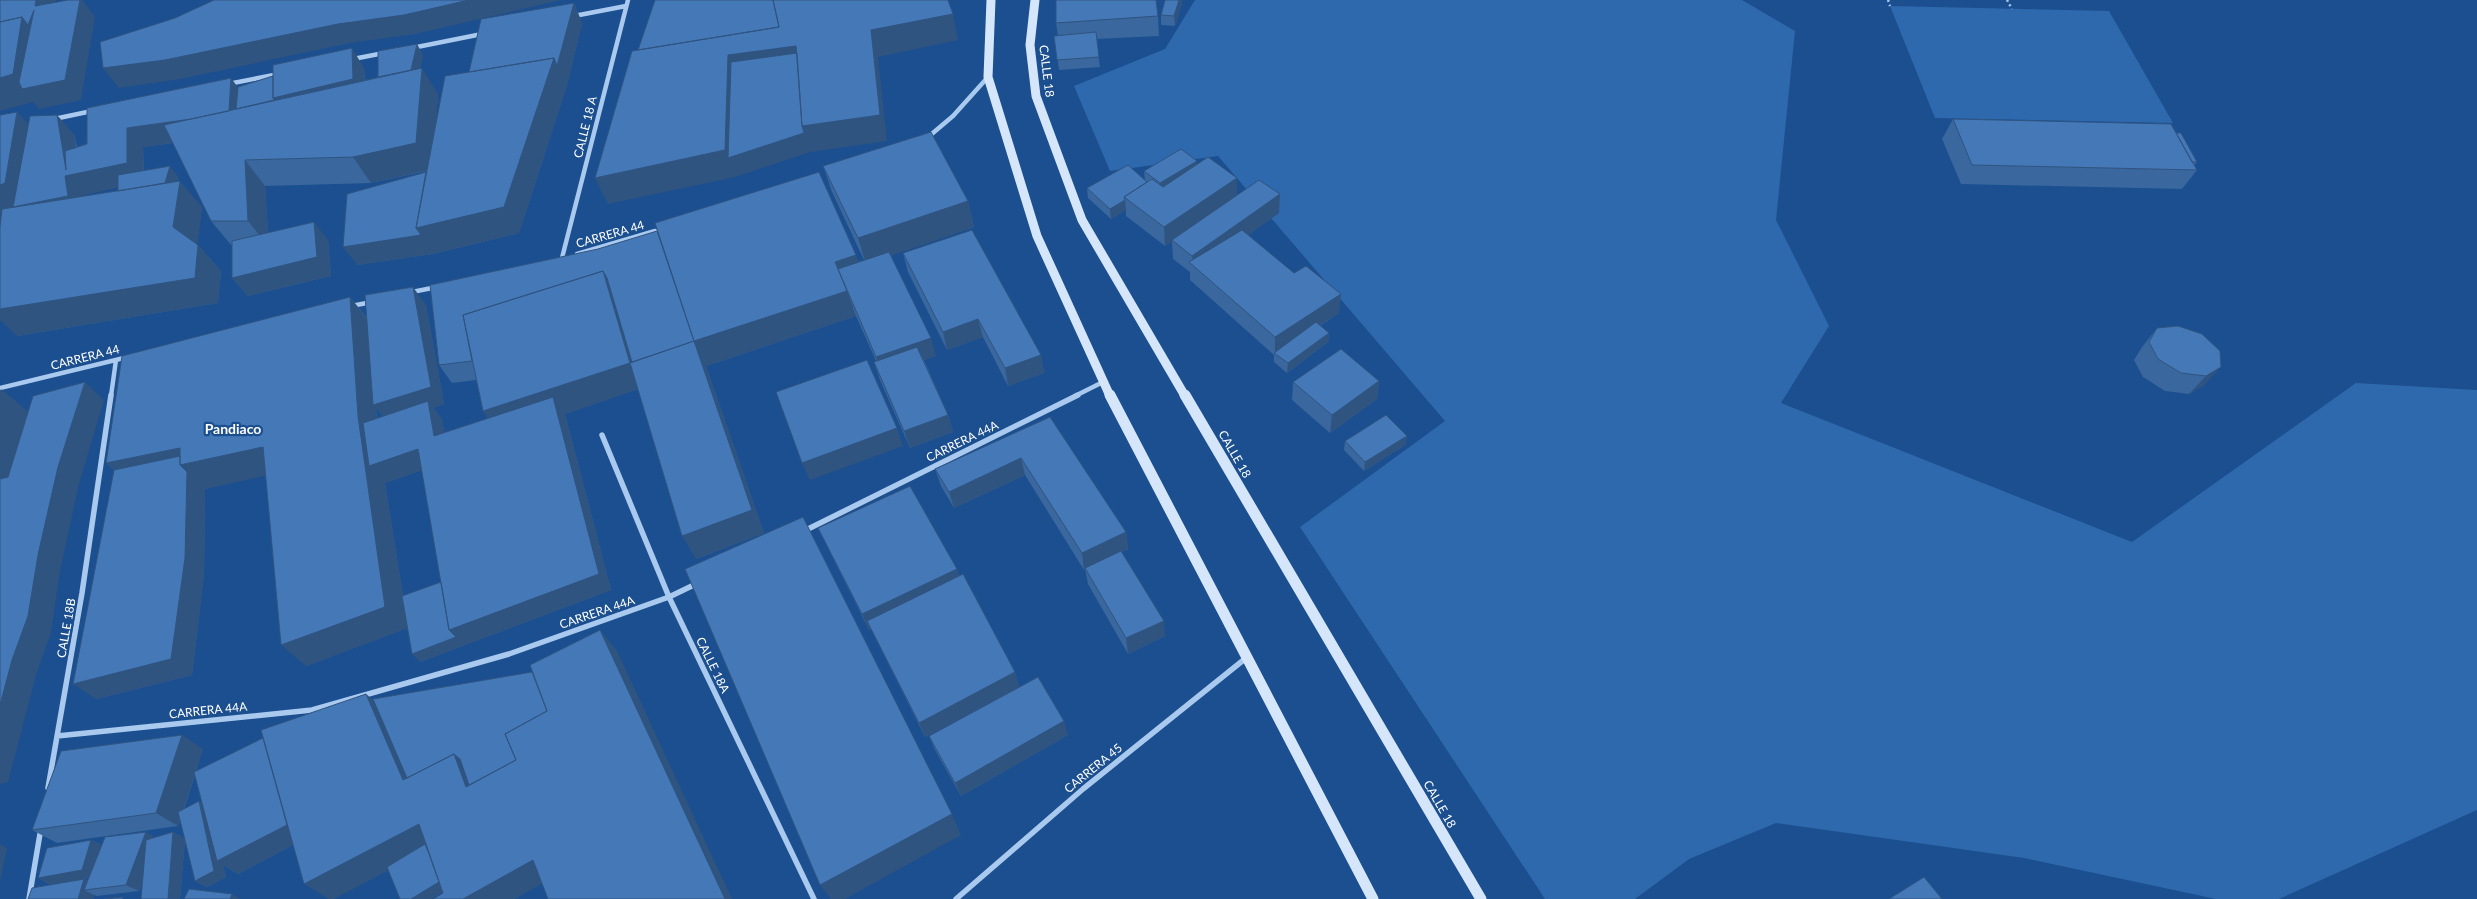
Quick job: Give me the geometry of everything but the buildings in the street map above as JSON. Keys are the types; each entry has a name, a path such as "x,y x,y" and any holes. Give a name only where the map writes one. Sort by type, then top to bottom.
{"main road":[{"path":"991,0 988,77 1037,236 1103,382 1373,899"},
{"name":"CALLE 18","path":"1035,0 1030,45 1036,96 1082,220 1481,899"}],"street":[{"name":"CALLE 18 A","path":"562,258 628,0"},
{"path":"568,17 626,6"},
{"path":"403,50 490,32"},
{"path":"345,61 393,51"},
{"path":"219,86 287,72"},
{"path":"925,140 953,116 988,77"},
{"path":"46,120 94,110"},
{"name":"CARRERA 44","path":"552,260 666,228"},
{"path":"407,294 446,285"},
{"path":"349,307 378,300"},
{"name":"CARRERA 44","path":"0,388 136,355"},
{"name":"CALLE 18B","path":"47,793 82,594 116,360"},
{"name":"CARRERA 44A","path":"793,536 1103,382"},
{"name":"CALLE 18A","path":"602,435 669,598 814,899"},
{"name":"CARRERA 44A","path":"58,736 312,710 509,654 669,598 705,580"},
{"name":"CARRERA 45","path":"956,899 1084,789 1246,657"},
{"path":"29,899 42,822"}],"path":[{"path":"1888,0 1890,6"},
{"path":"2007,0 2012,9"}],"shaded area":[{"path":"1195,0 1742,0 1795,31 1776,220 1829,326 1781,403 2132,542 2356,383 2477,390 2477,810 2279,899 2216,899 2024,858 1776,823 1689,859 1635,899 1545,899 1300,527 1445,421 1218,156 1110,171 1074,86 1165,49"},
{"path":"1890,6 2109,11 2173,123 1935,118"}],"district":[{"name":"Pandiaco","path":"233,428"}]}
